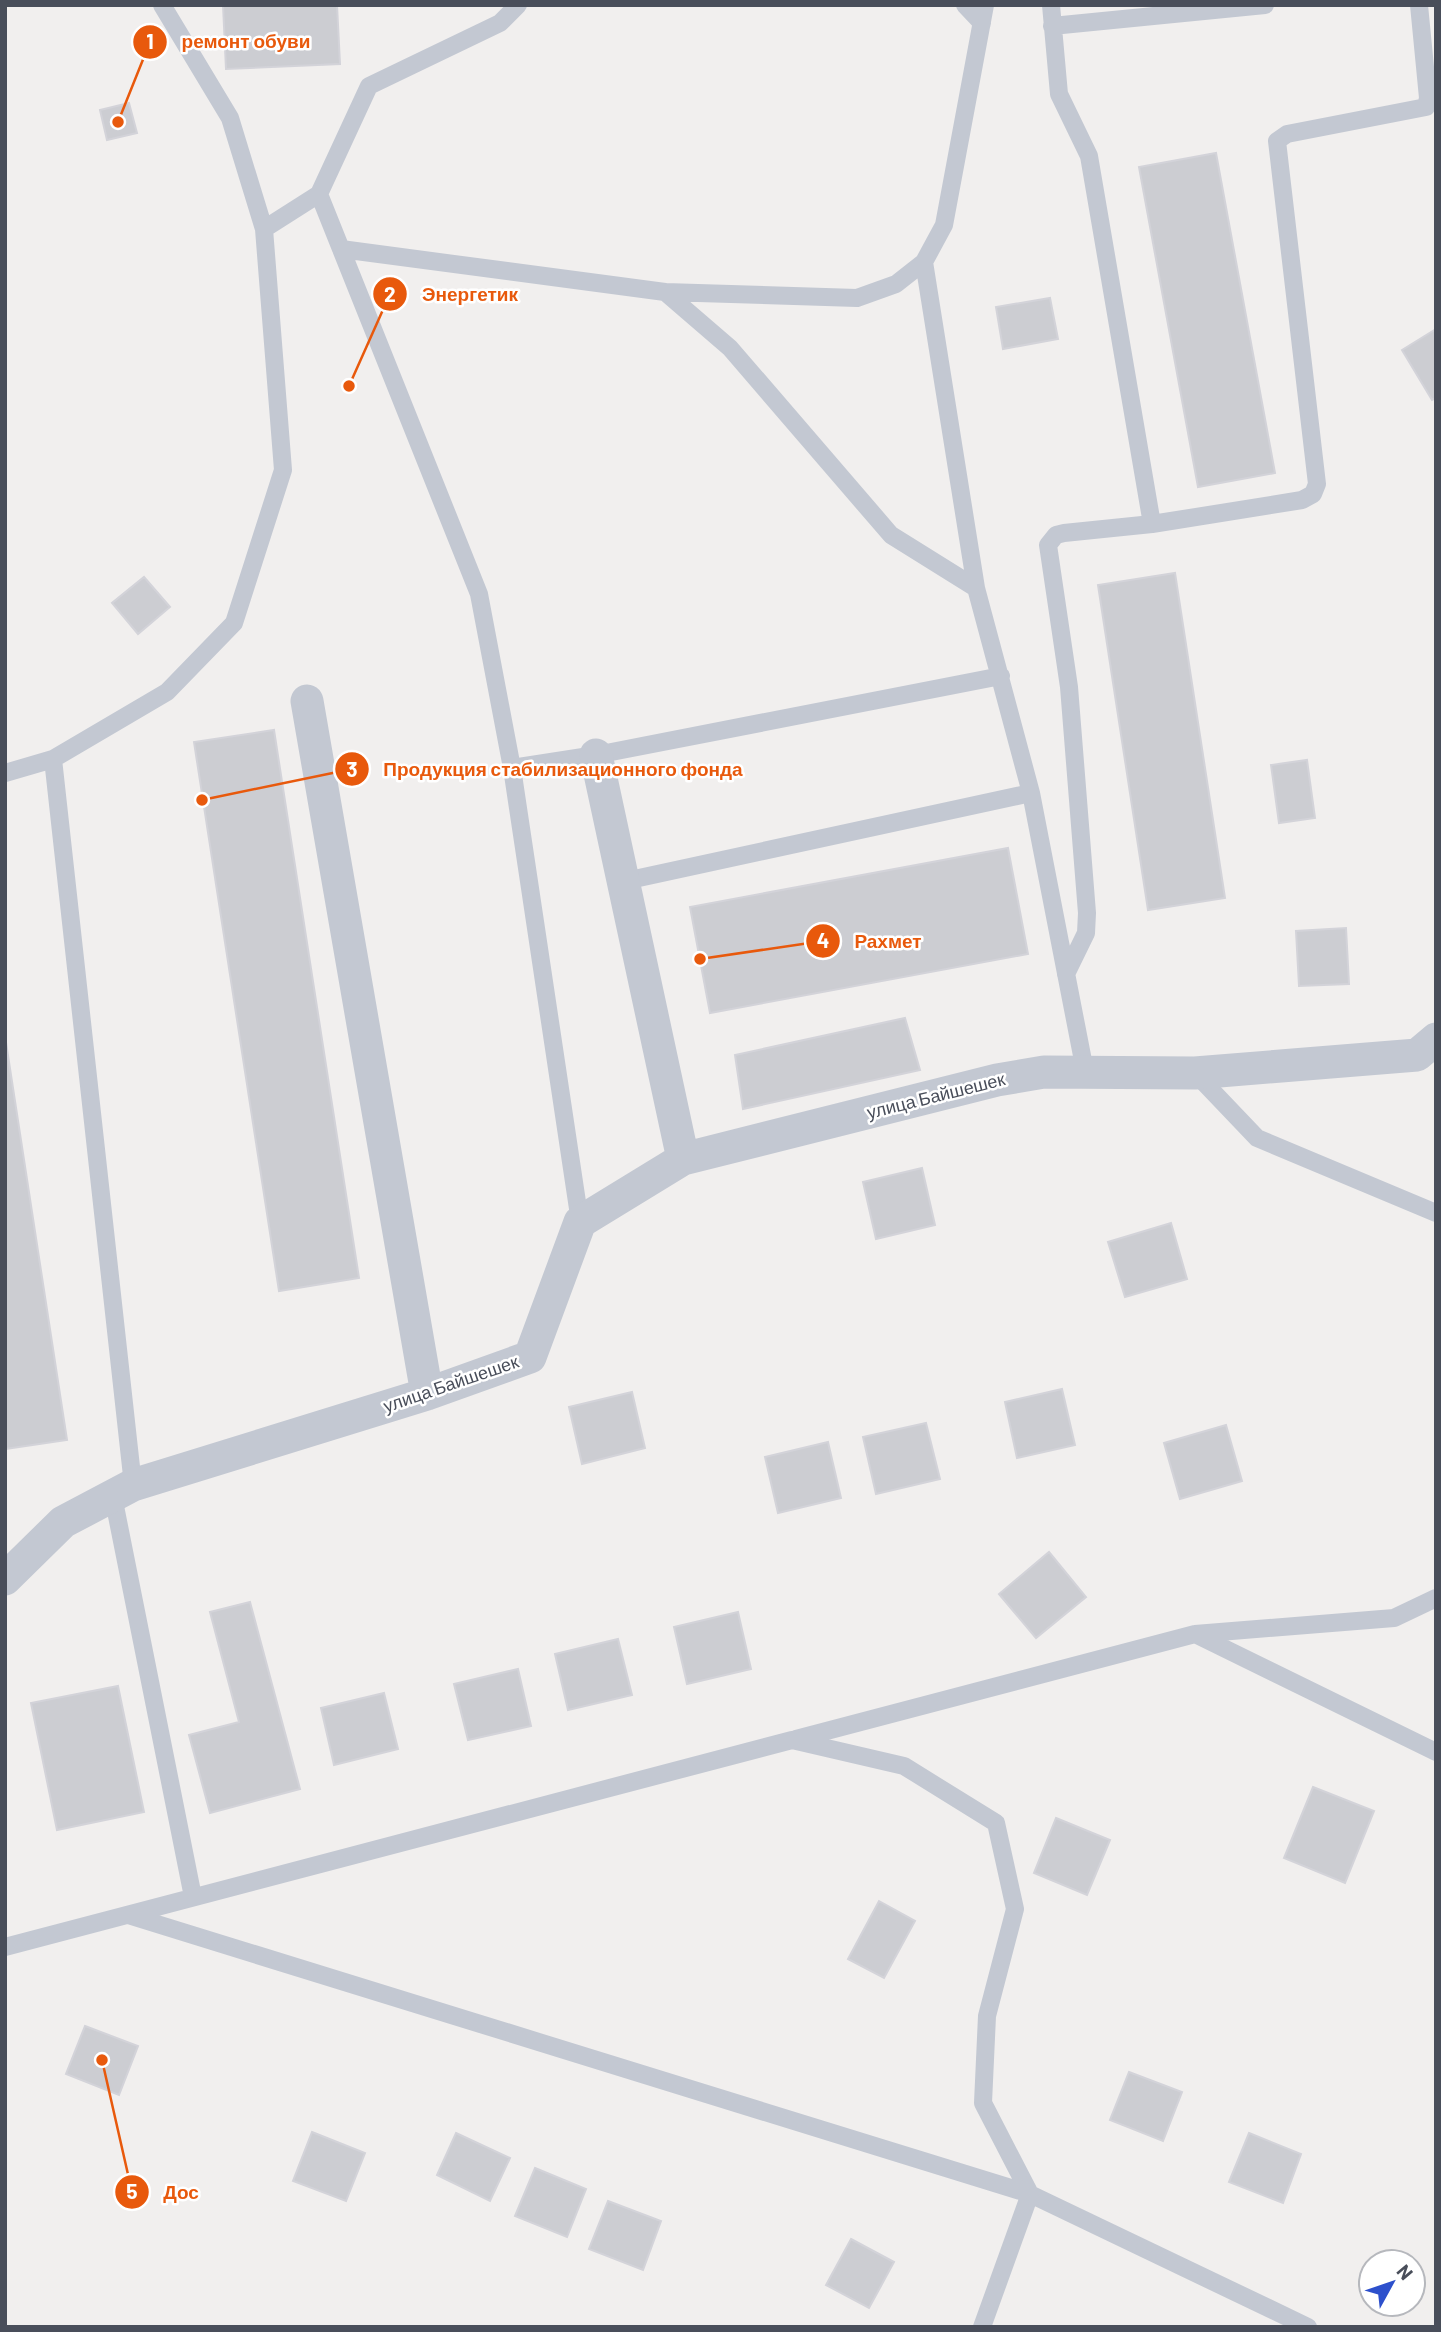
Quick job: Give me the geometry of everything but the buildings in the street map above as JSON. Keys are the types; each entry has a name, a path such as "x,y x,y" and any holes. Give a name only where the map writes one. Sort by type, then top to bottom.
{"street":[{"path":"307,701 427,1394"},
{"path":"596,755 683,1159"},
{"name":"улица Байшешек","path":"5,1579 63,1522 123,1491 427,1394 530,1357 580,1222 683,1159 997,1080 1044,1073 1085,1071 1195,1073 1417,1055 1436,1039"}],"lane":[{"path":"5,773 53,759 167,692 234,623 283,470 264,229 230,118 162,5"},
{"path":"264,229 319,194 369,86 500,23 518,5"},
{"path":"341,249 665,292 857,298 896,284 924,262 944,225 984,14 965,5"},
{"path":"1051,5 1059,94 1089,156 1152,524"},
{"path":"1052,26 1265,5"},
{"path":"1066,974 1086,933 1087,913 1069,687 1048,545 1056,535 1064,533 1152,524 1302,500 1313,494 1317,484 1277,141 1287,134 1426,107 1428,98 1419,5"},
{"path":"319,194 479,594 512,768 580,1222"},
{"path":"924,262 976,588 1031,793 1085,1071"},
{"path":"665,292 730,348 891,535 976,588"},
{"path":"512,768 596,755 1001,676"},
{"path":"53,759 123,1491 193,1897"},
{"path":"625,881 1031,793"},
{"path":"1195,1073 1257,1138 1436,1213"},
{"path":"5,1947 1195,1634 1394,1618 1436,1598"},
{"path":"1195,1634 1436,1752"},
{"path":"792,1740 904,1766 996,1823 1015,1909 988,2016 983,2103 1030,2194 982,2327"},
{"path":"128,1914 1030,2194 1308,2327"}],"place":[{"name":"ремонт обуви","path":"118,122"},
{"name":"Энергетик","path":"349,386"},
{"name":"Продукция стабилизационного фонда","path":"202,800"},
{"name":"Рахмет","path":"700,959"},
{"name":"Дос","path":"102,2060"}]}
